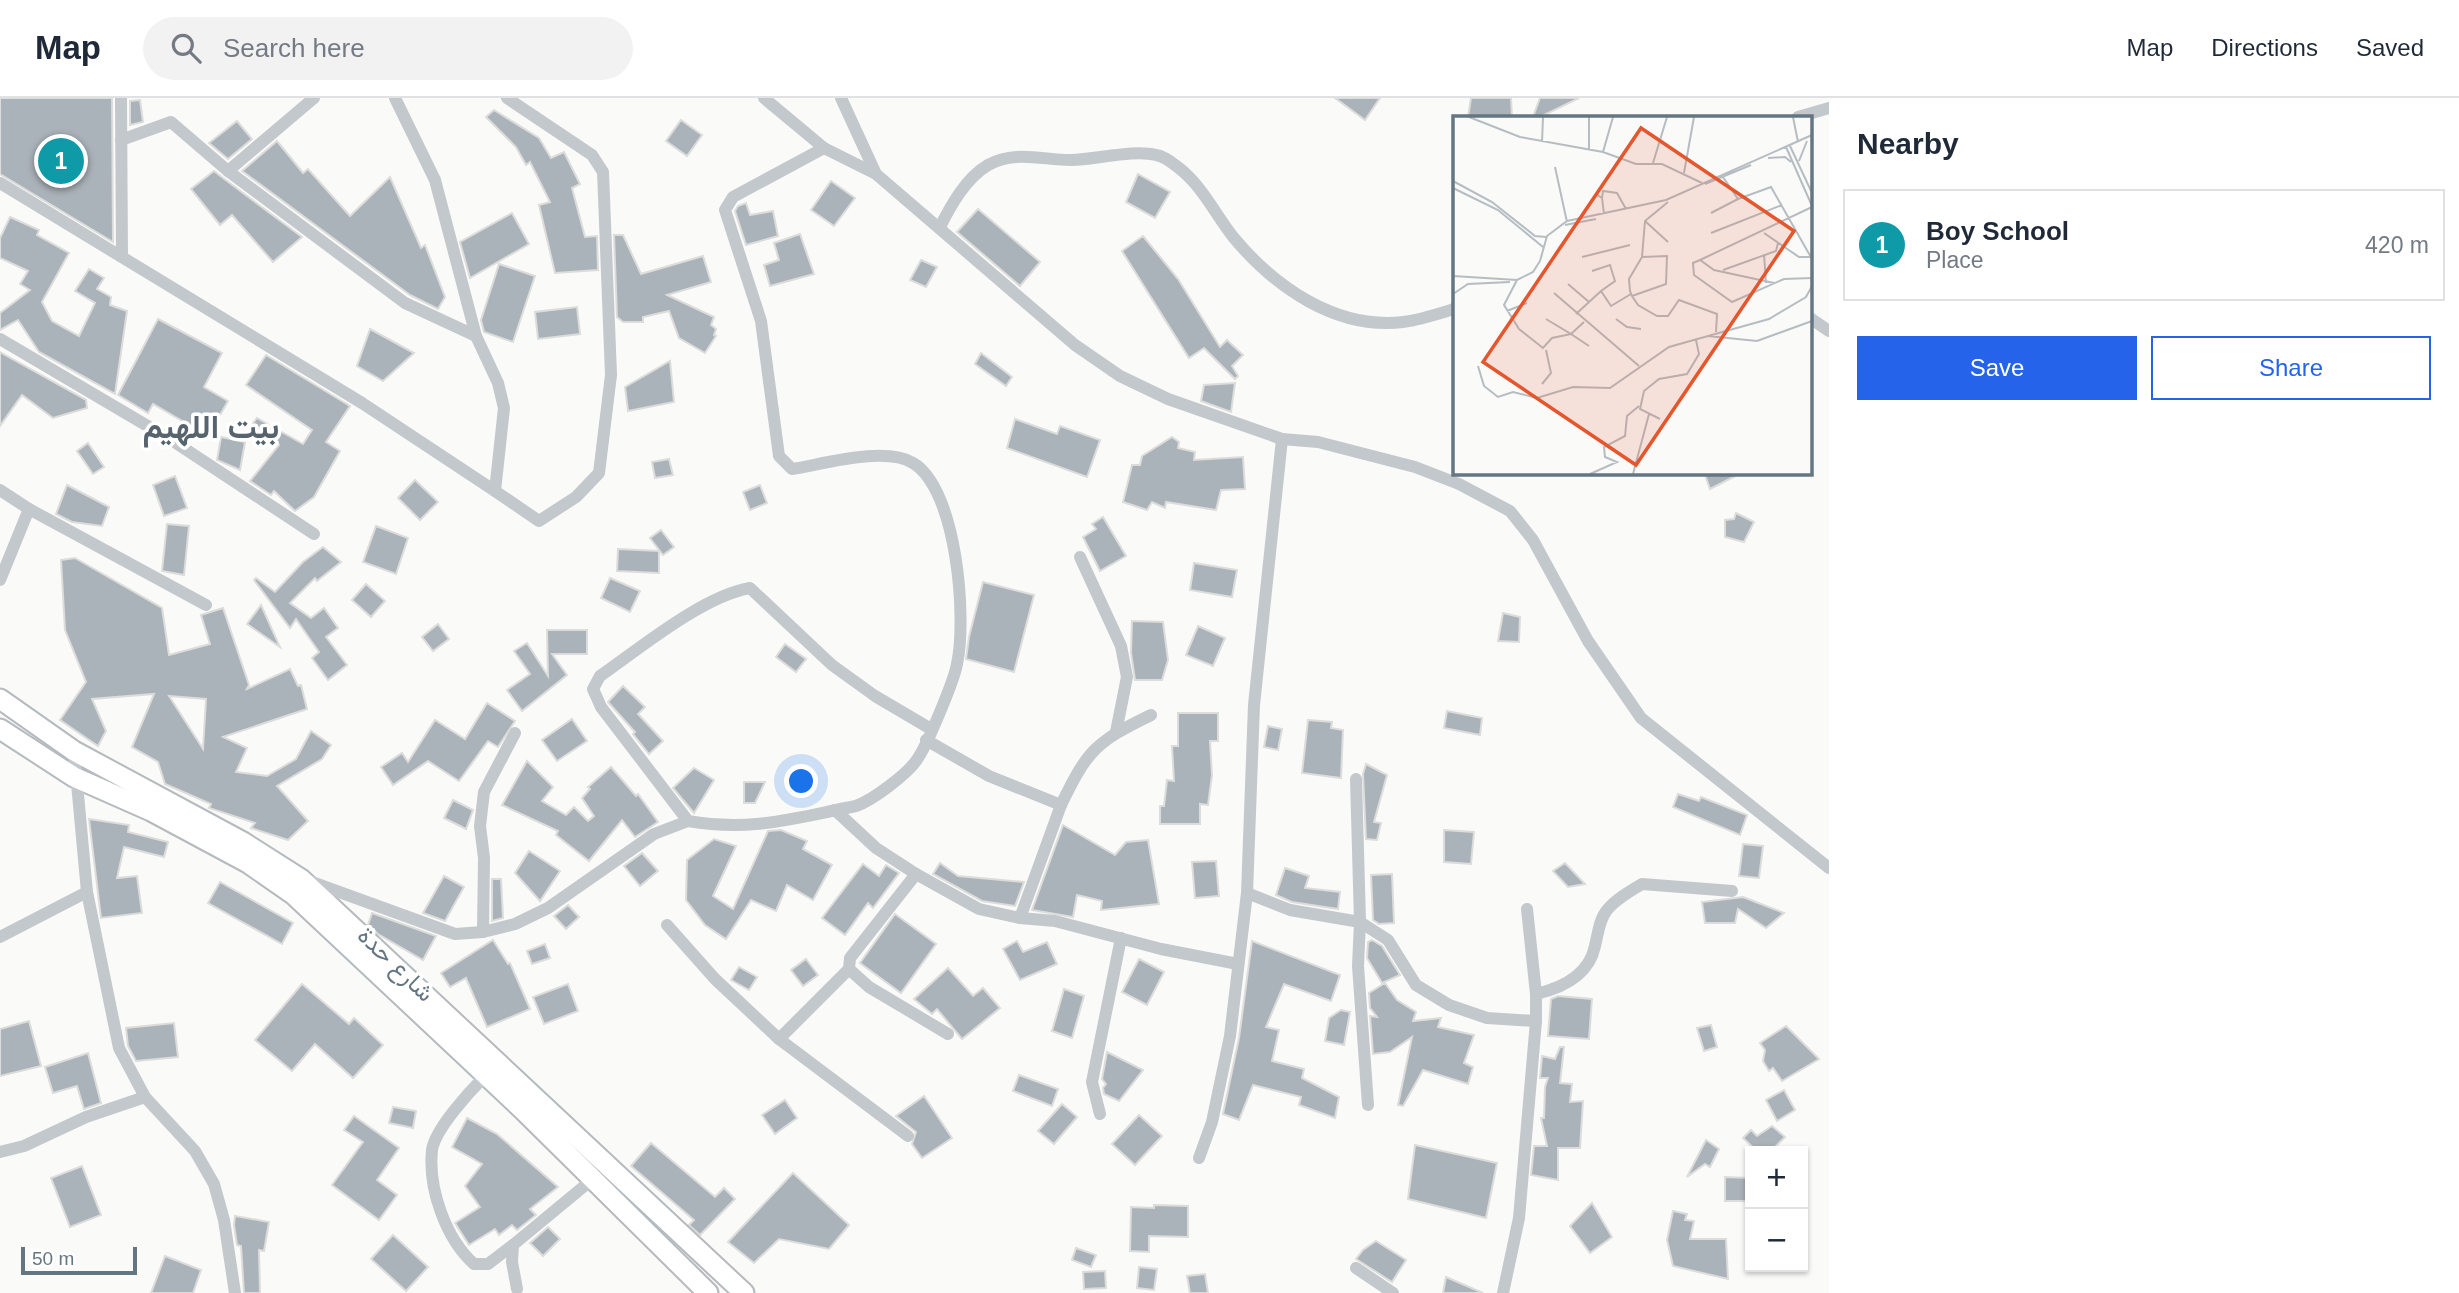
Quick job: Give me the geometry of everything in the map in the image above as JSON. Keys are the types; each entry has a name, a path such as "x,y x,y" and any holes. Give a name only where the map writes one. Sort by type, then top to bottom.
{"main road":[{"name":"شارع حدة","path":"0,699 74,751 239,849 322,906 492,1069 744,1293"},
{"name":"شارع حدة","path":"0,729 74,777 302,878 322,906"},
{"name":"شارع حدة","path":"492,1069 594,1178 708,1293"}],"street":[{"path":"121,98 122,256"},
{"path":"228,171 314,98"},
{"path":"395,98 435,180 469,300 475,336 498,383 504,408 495,491"},
{"path":"0,183 362,403 538,521 576,497 599,473 611,375 603,172 592,155 506,98"},
{"path":"764,98 824,148 876,174 1075,345 1120,376 1168,399 1282,439 1318,442 1415,467 1459,484 1510,511 1533,540 1588,641 1641,718 1829,868"},
{"path":"841,98 876,174"},
{"path":"1801,116 1829,108"},
{"path":"121,140 171,122 228,171 405,303 475,336"},
{"path":"302,878 455,934 483,932 515,924 548,908 654,834 688,821 720,826 763,826 869,801 918,759 957,664 959,595 951,523 929,476 912,462 887,455 792,469 784,464 779,456 761,321 725,210 733,197 824,148"},
{"path":"940,227 966,185 987,165 1004,158 1027,156 1069,160 1156,155 1174,164 1199,186 1233,236 1265,272 1309,303 1356,318 1402,323 1453,309"},
{"path":"1812,319 1829,331"},
{"path":"0,339 173,441 314,534"},
{"path":"1199,1158 1212,1122 1230,1036 1247,893 1254,705 1282,439"},
{"path":"0,489 29,509 206,605"},
{"path":"0,580 29,509"},
{"path":"1080,557 1121,646 1127,677 1116,732"},
{"path":"688,821 601,707 593,690 600,676 730,592 750,588 832,665 928,734 989,776 1061,805"},
{"path":"1020,918 1061,805 1078,769 1103,740 1151,715"},
{"path":"483,932 484,858 480,826 484,792 515,733"},
{"path":"74,751 74,777 88,892 120,1048 145,1097 195,1151 214,1184 224,1220 235,1293"},
{"path":"1356,779 1360,922 1358,966 1368,1105"},
{"path":"835,810 876,848 979,909 1020,918 1055,921 1238,964"},
{"path":"779,1039 849,969 849,958 916,874"},
{"path":"1536,994 1562,988 1582,972 1595,948 1596,933 1606,911 1642,884 1732,891"},
{"path":"0,937 88,892"},
{"path":"1247,893 1290,910 1360,922 1388,940 1416,985 1449,1005 1487,1018 1535,1021"},
{"path":"1503,1293 1519,1219 1535,1021 1536,994 1527,909"},
{"path":"667,925 715,979 779,1039 908,1136"},
{"path":"1100,1114 1091,1082 1121,938"},
{"path":"849,969 869,986 947,1034"},
{"path":"492,1069 447,1121 432,1149 435,1185 445,1226 474,1264 488,1264 594,1178"},
{"path":"0,1152 24,1146 86,1117 145,1097"},
{"path":"513,1245 512,1262 517,1289"},
{"path":"1356,1268 1394,1293"}],"building":[{"path":"0,98 112,98 113,242 0,174"},
{"path":"1335,98 1380,98 1365,120"},
{"path":"1471,98 1511,98 1512,116 1468,116"},
{"path":"1540,98 1579,98 1542,116 1533,116"},
{"path":"140,100 143,122 130,125 130,101"},
{"path":"494,110 539,138 551,158 564,152 580,184 572,188 585,237 597,236 598,270 555,273 539,205 550,202 530,162 526,165 516,147 486,117"},
{"path":"681,120 702,135 687,156 666,141"},
{"path":"237,121 252,139 228,159 209,143"},
{"path":"277,141 303,173 308,169 350,216 390,177 421,248 425,245 445,297 438,309 410,295 242,171"},
{"path":"214,171 302,237 273,262 232,215 220,225 191,189"},
{"path":"1138,174 1170,192 1155,218 1126,202"},
{"path":"831,181 855,198 834,226 811,210"},
{"path":"746,203 750,215 773,211 778,236 746,245 735,211 738,206"},
{"path":"978,209 1040,262 1020,286 957,232"},
{"path":"512,213 529,244 470,278 460,242"},
{"path":"10,217 39,230 37,235 69,253 42,302 52,321 79,336 95,303 75,291 89,269 104,278 97,289 111,297 110,305 127,311 115,394 39,352 18,320 0,330 0,313 30,290 20,284 28,271 0,258 0,238"},
{"path":"800,234 814,274 770,286 764,265 779,260 774,243"},
{"path":"614,235 623,235 641,274 703,256 711,282 667,295 714,317 711,325 716,329 716,336 705,353 679,338 669,311 643,317 643,322 623,322 617,317"},
{"path":"1143,236 1178,279 1220,347 1227,340 1243,355 1232,366 1238,376 1235,379 1204,348 1189,358 1122,251"},
{"path":"921,260 937,267 926,287 910,280"},
{"path":"499,264 535,276 513,342 484,332 481,320"},
{"path":"577,307 580,334 538,339 535,312"},
{"path":"158,319 222,353 204,387 228,401 208,436 153,404 148,413 118,395"},
{"path":"370,329 414,353 383,381 357,366"},
{"path":"0,352 86,400 87,408 53,418 22,395 0,426"},
{"path":"981,353 1012,377 1006,386 975,364"},
{"path":"266,355 350,406 326,442 340,451 314,497 295,511 274,491 271,495 250,481 279,445 253,423 257,418 303,444 312,430 246,385"},
{"path":"670,361 674,402 628,411 625,387"},
{"path":"1235,383 1231,412 1201,401 1204,385"},
{"path":"1015,419 1057,434 1060,426 1100,440 1087,477 1007,448"},
{"path":"221,437 245,442 240,470 217,460"},
{"path":"1172,437 1179,442 1178,448 1195,452 1194,460 1243,457 1245,489 1221,490 1216,510 1166,502 1165,508 1152,502 1147,510 1123,502 1132,465 1140,465 1142,456"},
{"path":"88,443 104,467 93,474 77,451"},
{"path":"669,459 673,475 655,478 652,462"},
{"path":"1705,474 1739,474 1710,489"},
{"path":"175,476 187,508 164,516 153,485"},
{"path":"415,480 438,502 420,520 398,498"},
{"path":"67,485 109,507 102,526 72,522 56,514"},
{"path":"760,485 767,503 750,510 743,492"},
{"path":"1736,513 1754,522 1744,542 1725,537 1725,520 1734,519"},
{"path":"1103,517 1126,556 1100,571 1083,537 1096,529 1092,524"},
{"path":"167,524 189,526 184,575 162,571"},
{"path":"376,526 408,538 396,574 363,562"},
{"path":"661,530 674,547 663,555 650,538"},
{"path":"323,547 341,562 317,581 315,578 290,603 311,618 324,608 338,628 326,637 347,665 328,680 312,658 319,652 296,619 290,628 254,580 256,578 275,592 303,562"},
{"path":"618,549 659,551 659,573 617,571"},
{"path":"75,558 162,608 169,655 210,644 201,615 223,608 249,685 247,689 290,669 298,686 301,685 307,709 223,737 247,748 236,772 267,776 296,759 311,731 331,745 322,759 277,786 308,821 288,840 251,828 255,823 209,808 211,804 165,784 158,762 132,747 154,694 92,699 106,731 98,746 60,720 86,682 65,630 61,560","holes":["169,696 206,699 203,749"]},
{"path":"1194,563 1237,570 1232,597 1190,590"},
{"path":"610,578 640,591 630,612 601,598"},
{"path":"983,582 1034,595 1014,672 966,659"},
{"path":"366,584 385,601 371,617 352,600"},
{"path":"261,605 280,647 247,624"},
{"path":"1503,613 1520,617 1519,642 1498,641"},
{"path":"1132,621 1163,622 1168,660 1162,680 1135,680 1131,653"},
{"path":"438,624 449,639 433,651 422,637"},
{"path":"1198,626 1225,638 1213,666 1186,655"},
{"path":"547,630 587,630 587,654 552,654 567,675 522,711 507,690 530,674 514,651 527,643 548,676"},
{"path":"785,644 806,659 796,672 776,657"},
{"path":"623,686 645,707 638,714 663,741 649,754 633,734 635,732 608,702"},
{"path":"487,703 515,721 498,747 488,741 459,781 428,761 393,785 381,767 402,753 408,762 435,720 465,739"},
{"path":"1447,711 1482,718 1480,735 1444,728"},
{"path":"1178,713 1218,713 1218,741 1210,741 1212,775 1208,805 1200,804 1200,824 1160,824 1160,806 1164,806 1167,780 1174,781 1172,746 1178,746"},
{"path":"572,719 587,741 557,761 542,740"},
{"path":"1308,720 1332,722 1331,728 1343,730 1341,778 1302,773"},
{"path":"1268,726 1282,729 1278,750 1264,747"},
{"path":"527,761 553,787 542,801 566,815 574,807 588,821 594,816 582,798 590,789 588,787 611,767 636,796 638,794 658,822 635,837 622,820 589,861 556,835 558,831 502,805"},
{"path":"1366,764 1387,775 1374,822 1381,823 1377,840 1366,839 1363,774"},
{"path":"694,768 714,780 694,813 673,788"},
{"path":"744,782 765,782 755,803 744,803"},
{"path":"1678,794 1699,801 1701,797 1747,815 1740,835 1673,807"},
{"path":"453,800 473,810 466,829 444,818"},
{"path":"89,819 129,825 128,832 168,842 164,857 124,847 117,878 137,876 142,913 101,918"},
{"path":"1063,825 1115,855 1126,842 1148,840 1159,904 1101,910 1102,901 1077,895 1073,917 1032,910"},
{"path":"781,830 807,841 803,849 832,865 813,900 787,885 776,911 751,900 726,939 705,925 686,900 687,860 714,839 736,846 713,896 733,909 768,831"},
{"path":"1444,830 1474,832 1471,864 1444,862"},
{"path":"1743,844 1763,846 1759,878 1739,876"},
{"path":"529,851 560,871 540,901 515,873"},
{"path":"642,853 658,871 640,886 624,866"},
{"path":"1216,861 1219,896 1195,898 1192,862"},
{"path":"940,863 958,876 1024,882 1015,906 982,901 933,874"},
{"path":"1565,863 1585,884 1568,887 1553,871"},
{"path":"863,864 879,876 886,865 899,873 873,908 868,903 845,935 822,918"},
{"path":"1285,868 1309,876 1305,888 1340,892 1338,909 1292,902 1276,895"},
{"path":"1392,874 1394,923 1379,924 1373,920 1371,875"},
{"path":"444,876 464,887 445,921 423,913"},
{"path":"492,879 501,879 503,918 492,921"},
{"path":"220,882 293,923 282,944 208,903"},
{"path":"1743,897 1784,913 1766,928 1738,909 1735,923 1705,923 1702,902"},
{"path":"568,905 579,917 566,929 554,916"},
{"path":"372,913 436,936 423,960 378,934 368,925"},
{"path":"895,914 936,944 901,993 860,963"},
{"path":"493,940 508,964 510,963 530,1009 487,1027 466,978 450,987 441,973"},
{"path":"1372,940 1382,946 1400,975 1382,983 1367,958 1368,942"},
{"path":"1017,941 1023,952 1047,942 1057,964 1020,980 1003,949"},
{"path":"1252,941 1340,975 1331,1001 1284,984 1266,1027 1279,1030 1272,1061 1304,1069 1302,1078 1339,1097 1335,1118 1299,1105 1301,1097 1253,1085 1239,1120 1223,1114 1239,1038"},
{"path":"545,944 550,958 532,964 527,951"},
{"path":"806,959 818,975 803,986 791,970"},
{"path":"1139,959 1164,972 1147,1005 1122,992"},
{"path":"739,967 757,977 749,990 731,980"},
{"path":"948,968 973,996 983,988 1000,1008 962,1039 937,1009 932,1014 914,999"},
{"path":"1385,983 1397,1000 1416,1012 1413,1021 1441,1018 1438,1027 1474,1035 1464,1063 1473,1067 1468,1084 1423,1070 1403,1106 1398,1105 1412,1037 1390,1052 1373,1054 1370,1016 1377,1017 1370,1008 1369,993"},
{"path":"302,984 349,1024 354,1018 383,1045 353,1078 315,1044 292,1071 255,1040"},
{"path":"568,984 578,1011 544,1024 533,997"},
{"path":"1064,989 1084,996 1072,1038 1052,1031"},
{"path":"1558,996 1592,999 1589,1039 1548,1036 1551,999"},
{"path":"1341,1010 1350,1012 1344,1045 1325,1041 1329,1018"},
{"path":"29,1021 41,1066 0,1076 0,1029"},
{"path":"174,1023 178,1057 136,1061 128,1046 126,1028"},
{"path":"1711,1025 1717,1047 1704,1051 1697,1028"},
{"path":"1786,1026 1819,1059 1782,1081 1773,1068 1769,1071 1763,1061 1765,1050 1760,1043"},
{"path":"1560,1047 1564,1047 1560,1083 1572,1084 1570,1102 1583,1101 1580,1148 1558,1148 1558,1180 1531,1175 1534,1146 1547,1146 1541,1118 1544,1118 1548,1078 1540,1078 1542,1056 1555,1059"},
{"path":"1107,1052 1143,1070 1119,1101 1104,1094 1103,1088 1106,1084 1102,1079"},
{"path":"88,1053 101,1103 84,1109 77,1086 53,1093 45,1067"},
{"path":"1019,1075 1058,1089 1052,1106 1013,1091"},
{"path":"1784,1090 1795,1110 1777,1121 1766,1100"},
{"path":"924,1096 952,1138 922,1158 912,1144 916,1132 896,1116"},
{"path":"785,1100 797,1118 775,1134 762,1115"},
{"path":"1062,1104 1077,1117 1054,1144 1038,1131"},
{"path":"393,1107 416,1111 413,1128 389,1123"},
{"path":"1139,1115 1162,1136 1135,1165 1112,1144"},
{"path":"354,1116 399,1148 377,1180 397,1195 379,1220 332,1185 363,1142 344,1130"},
{"path":"467,1118 497,1134 558,1187 530,1209 536,1215 517,1230 512,1225 499,1235 495,1229 469,1245 455,1223 480,1207 465,1186 482,1164 452,1147"},
{"path":"1772,1126 1785,1137 1776,1146 1752,1146 1743,1138 1751,1130 1757,1136"},
{"path":"1706,1140 1719,1149 1710,1167 1705,1164 1687,1177"},
{"path":"651,1143 715,1197 724,1188 735,1199 700,1235 689,1225 694,1220 631,1166"},
{"path":"1415,1145 1497,1163 1486,1218 1408,1199"},
{"path":"82,1166 101,1215 70,1227 51,1178"},
{"path":"793,1173 849,1225 829,1249 779,1239 754,1263 728,1242"},
{"path":"1725,1177 1745,1178 1745,1201 1725,1201"},
{"path":"1592,1203 1612,1237 1590,1253 1570,1226"},
{"path":"1154,1205 1188,1206 1188,1237 1149,1236 1149,1252 1130,1251 1131,1207 1154,1208"},
{"path":"1673,1211 1687,1214 1685,1220 1694,1221 1690,1239 1726,1239 1728,1279 1673,1266 1667,1240"},
{"path":"235,1216 269,1222 264,1251 259,1250 260,1293 244,1293 241,1246 237,1245"},
{"path":"548,1227 560,1239 543,1256 530,1243"},
{"path":"393,1235 428,1267 406,1291 371,1259"},
{"path":"1376,1241 1406,1260 1392,1282 1356,1259"},
{"path":"1076,1248 1096,1255 1091,1267 1072,1260"},
{"path":"165,1256 201,1270 193,1293 151,1293"},
{"path":"1139,1267 1157,1269 1154,1290 1137,1288"},
{"path":"1105,1271 1106,1288 1084,1289 1083,1272"},
{"path":"1205,1274 1208,1293 1190,1293 1187,1276"},
{"path":"1446,1277 1483,1293 1443,1293"}],"place":[{"name":"Boy School","path":"61,161"}],"district":[{"name":"بيت اللهيم","path":"211,427"}]}
